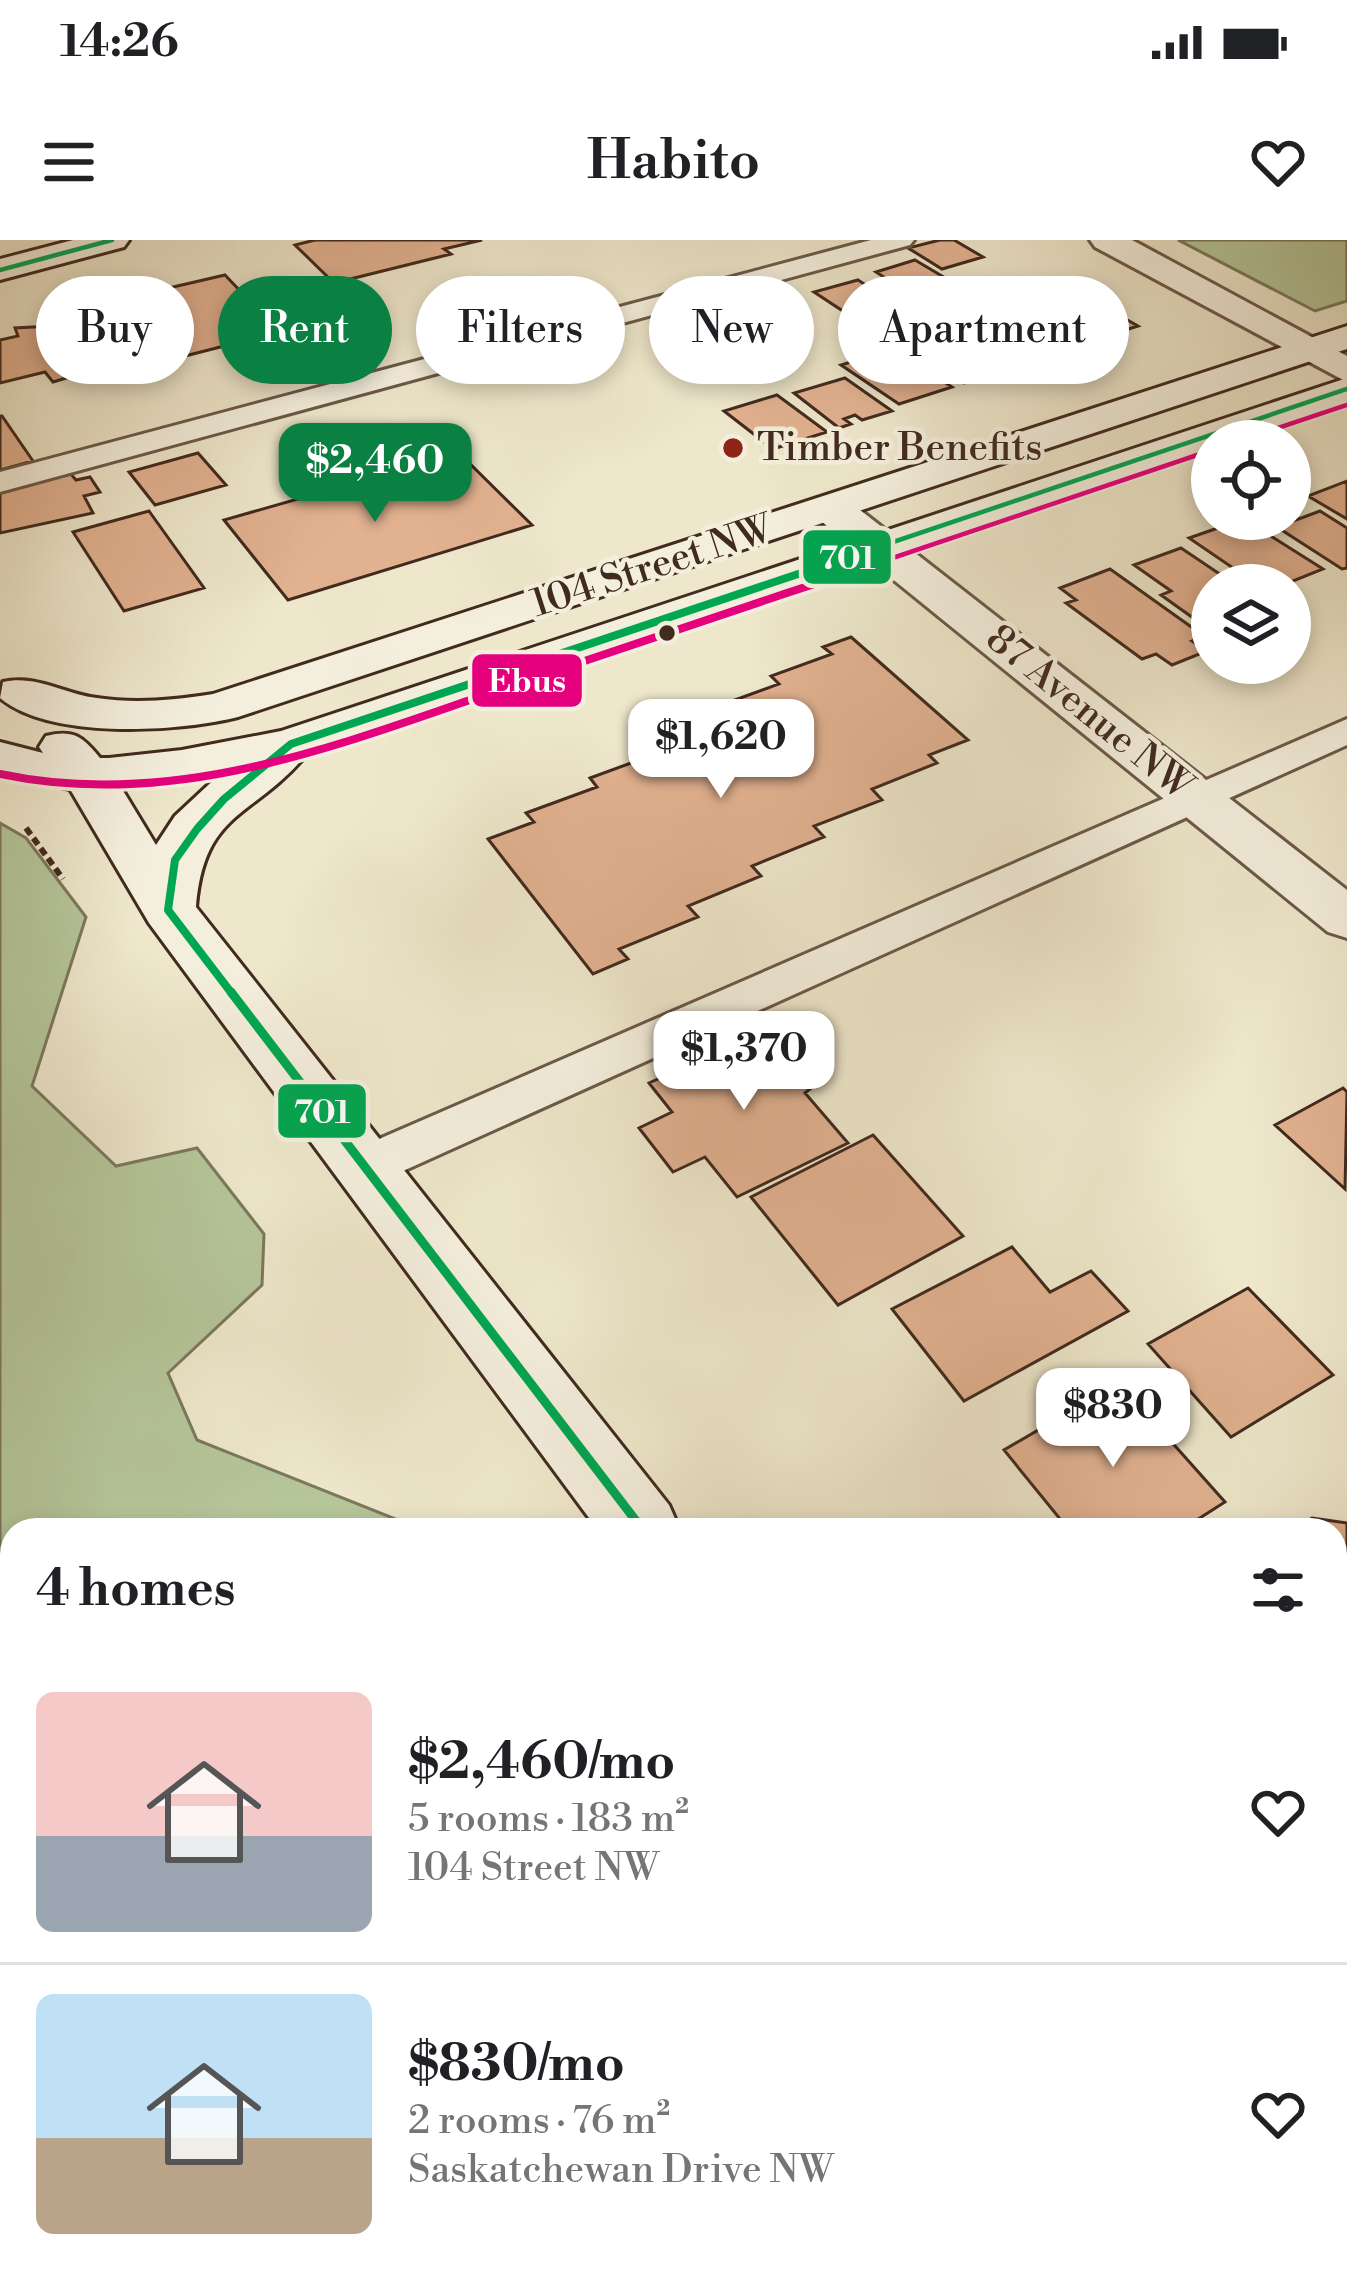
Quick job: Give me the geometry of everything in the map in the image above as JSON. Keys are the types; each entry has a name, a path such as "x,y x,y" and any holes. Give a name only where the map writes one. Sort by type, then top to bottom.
{"main road":[{"path":"0,270 112,240"},
{"path":"1107,240 1328,343 1347,371"},
{"name":"104 Street NW","path":"10,684 61,707 120,719 221,707 1328,343"},
{"name":"104 Street NW","path":"0,758 34,770 89,777 153,772 291,744 1347,389"},
{"name":"87 Avenue NW","path":"831,508 1347,919"},
{"path":"10,684 89,777 168,910 634,1518"},
{"path":"168,910 175,860 196,829 224,799 291,744"}],"lane":[{"path":"0,482 901,240"},
{"path":"366,1166 1347,731"}],"green space":[{"path":"1178,240 1347,240 1347,301 1315,311"},
{"path":"0,823 26,838 86,917 32,1086 116,1166 197,1148 264,1234 262,1285 168,1373 197,1440 393,1518 0,1518"}],"building":[{"path":"315,240 482,240 444,249 451,254 362,276 327,276 295,245"},
{"path":"954,240 983,257 942,269 908,248"},
{"path":"915,260 942,276 882,276 876,272"},
{"path":"218,277 218,348 194,354 194,282"},
{"path":"838,285 838,308 814,292"},
{"path":"36,327 36,374 0,383 0,340 18,336 15,328"},
{"path":"838,380 838,384 854,384 892,411 862,420 855,415 844,419 851,424 839,428 794,393"},
{"path":"869,384 952,387 899,404"},
{"path":"777,395 827,432 773,449 724,411"},
{"path":"2,416 33,461 0,470"},
{"path":"198,453 226,485 155,505 129,472"},
{"path":"459,453 532,525 288,600 224,520"},
{"path":"70,473 76,480 90,477 100,492 84,496 93,513 0,533 0,490"},
{"path":"1347,481 1347,519 1311,498"},
{"path":"149,511 204,588 124,611 73,532"},
{"path":"1320,511 1347,528 1347,568 1297,540 1311,540 1311,514"},
{"path":"1192,540 1277,540 1323,569 1311,574 1311,564 1227,564"},
{"path":"1181,548 1205,564 1191,564 1191,616 1161,595 1171,591 1134,565"},
{"path":"1110,569 1191,627 1191,657 1172,665 1156,654 1142,659 1066,603 1076,600 1060,588"},
{"path":"851,637 968,740 929,755 937,763 872,789 882,800 814,826 824,837 752,866 761,876 688,906 698,917 619,949 628,959 593,974 488,839 534,822 526,813 597,787 590,778 661,752 652,742 720,718 710,709 779,684 771,676 832,654 823,647"},
{"path":"766,1030 771,1036 785,1030 826,1076 805,1093 848,1143 737,1197 705,1157 673,1172 639,1128 672,1112 649,1083"},
{"path":"1343,1088 1347,1092 1345,1189 1275,1125"},
{"path":"873,1135 963,1236 838,1305 751,1197"},
{"path":"1012,1247 1050,1292 1091,1271 1128,1311 964,1401 892,1309"},
{"path":"1248,1288 1333,1375 1231,1437 1148,1344"},
{"path":"1119,1383 1225,1502 1200,1518 1059,1518 1004,1450"}],"transit line":[{"name":"701","path":"0,270 112,240"},
{"name":"701","path":"634,1518 168,910 175,860 224,799 291,744 1347,389"},
{"name":"Ebus","path":"1302,420 1347,405"},
{"name":"Ebus","path":"0,774 37,782 111,787 184,780 294,759 1191,457"}],"place":[{"name":"Timber Benefits","path":"733,448"}]}
